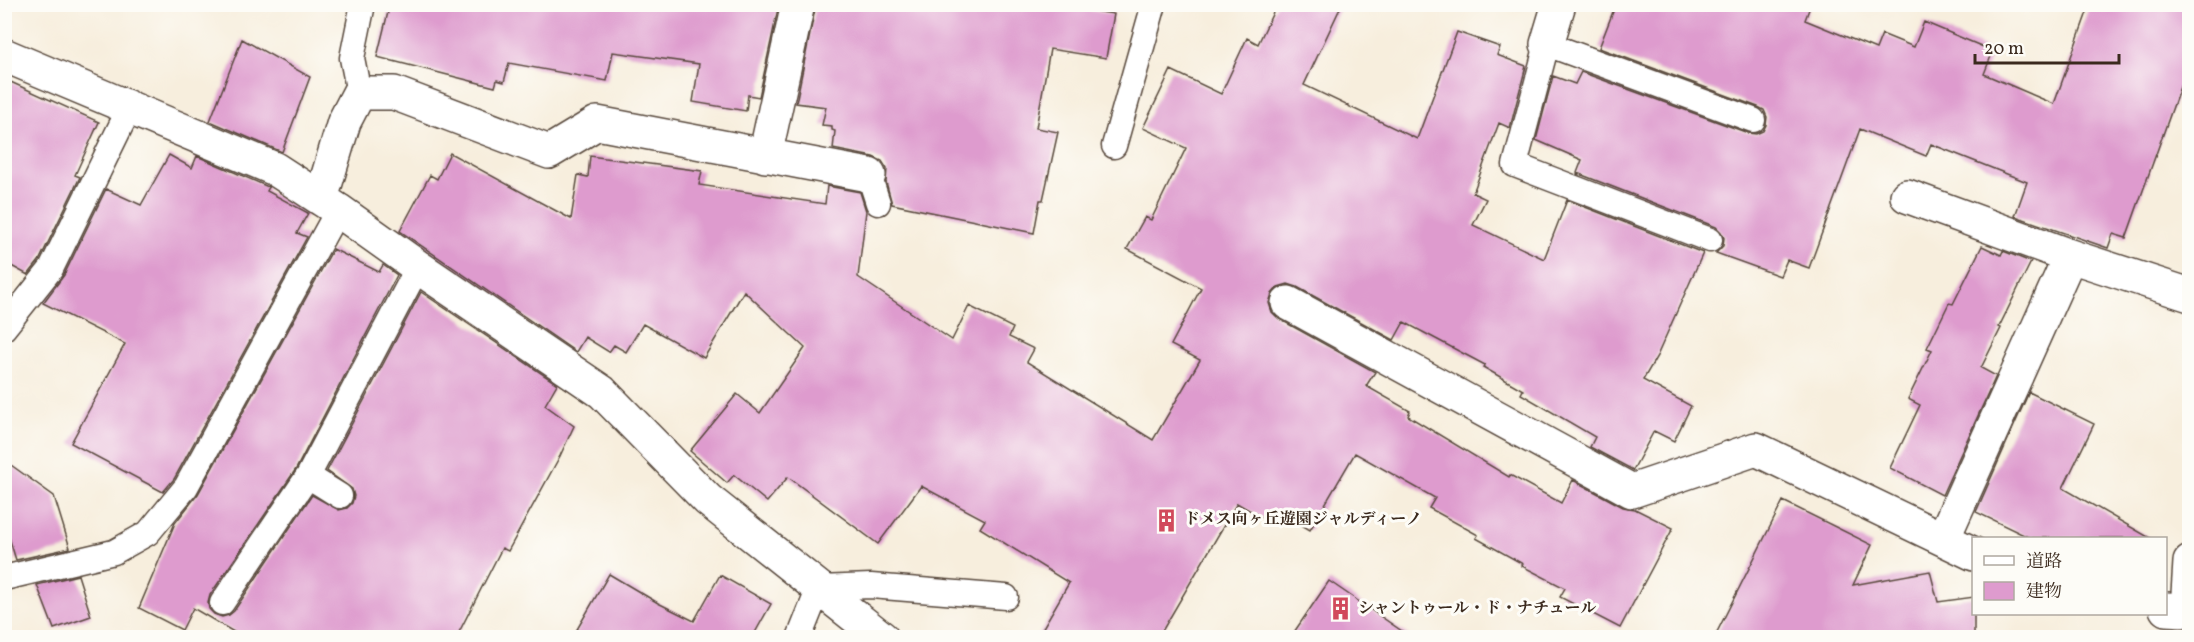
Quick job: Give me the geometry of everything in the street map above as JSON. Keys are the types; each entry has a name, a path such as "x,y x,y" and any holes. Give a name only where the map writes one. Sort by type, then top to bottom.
{"street":[{"path":"765,156 798,4"},
{"path":"1547,44 1559,4"},
{"path":"4,56 275,169 329,204 417,267 602,392 708,500 882,638"},
{"path":"329,204 344,122 359,93 394,93 549,152 597,123 765,156 873,189"},
{"path":"1907,196 2070,256 2190,295"},
{"path":"1943,539 2070,256"},
{"path":"1288,303 1632,491 1756,449 1972,553"},
{"path":"2167,609 2187,610 2190,562"}],"lane":[{"path":"359,93 352,58 363,4"},
{"path":"1114,146 1154,4"},
{"path":"1710,240 1515,165 1547,44 1753,120"},
{"path":"4,328 51,269 129,107"},
{"path":"4,578 114,552 148,533 186,487 329,204"},
{"path":"222,603 308,476 417,267"},
{"path":"308,476 340,496"},
{"path":"799,638 819,588 871,586 1006,597"}],"building":[{"path":"390,4 779,4 759,97 748,95 746,111 693,102 699,64 613,52 607,81 509,63 504,82 497,80 495,87 377,57"},
{"path":"816,4 1089,4 1088,10 1114,14 1106,58 1050,49 1036,128 1058,132 1034,233 892,204 886,182 887,169 882,161 833,149 835,131 832,130 832,126 822,125 826,107 796,103"},
{"path":"1277,4 1342,4 1304,85 1417,139 1457,32 1500,47 1497,55 1526,66 1510,128 1499,123 1473,193 1486,199 1473,225 1544,259 1567,200 1703,253 1657,356 1643,380 1691,406 1674,441 1654,431 1633,470 1590,447 1595,437 1521,394 1523,390 1483,367 1485,365 1404,322 1394,340 1288,284 1278,287 1269,303 1272,312 1279,319 1375,372 1366,386 1410,411 1408,416 1509,477 1510,475 1561,503 1573,480 1623,507 1635,509 1673,528 1620,628 1560,597 1565,588 1522,566 1523,564 1476,538 1478,535 1429,508 1435,498 1355,453 1310,530 1282,513 1275,525 1237,503 1158,638 1037,638 1069,583 980,528 985,520 921,486 878,544 788,477 767,502 734,475 727,483 690,451 737,394 760,413 805,348 744,291 704,358 643,324 626,352 614,345 609,352 585,337 576,352 400,231 430,175 437,179 450,153 571,219 578,175 588,177 590,156 702,171 699,185 825,204 827,186 860,192 866,211 858,277 952,340 969,306 1013,328 1009,337 1034,349 1027,362 1153,440 1200,360 1171,345 1201,288 1127,249 1145,217 1151,220 1186,148 1143,128 1171,70 1221,94 1247,38 1258,44"},
{"path":"1616,4 1811,4 1805,20 1876,49 1882,34 1914,47 1924,22 1993,51 1984,74 2054,104 2090,4 2190,4 2190,59 2126,238 2113,234 2108,248 2015,216 2027,182 1931,144 1926,156 1860,129 1809,268 1787,260 1780,276 1716,253 1723,246 1724,238 1716,227 1577,173 1582,160 1536,140 1553,76 1575,84 1581,72 1748,133 1756,134 1763,131 1767,117 1764,110 1599,48"},
{"path":"242,39 310,77 282,152 210,121"},
{"path":"4,79 99,122 75,175 80,177 39,261 28,275 4,262"},
{"path":"169,155 192,168 197,156 269,187 267,191 308,213 297,233 307,237 174,479 163,492 71,443 125,344 43,303 64,275 106,189 141,205"},
{"path":"1982,246 2001,255 2003,251 2031,262 1981,368 1996,376 1942,495 1890,468 1920,405 1908,399 1932,350 1927,348 1949,303 1953,304"},
{"path":"333,249 379,272 383,265 397,275 296,469 210,595 209,609 214,614 222,617 234,611 312,495 339,510 347,508 352,503 354,496 352,489 327,471 421,292 557,384 545,405 574,426 508,551 502,548 456,638 244,638 193,608 182,630 139,608 175,523 198,494"},
{"path":"2029,392 2094,424 2063,488 2148,537 2028,537 1976,512"},
{"path":"4,460 54,496 70,548 16,560 4,521"},
{"path":"1783,501 1872,545 1853,585 1930,571 1938,602 1972,597 1974,638 1714,638"},
{"path":"609,574 694,621 720,575 771,604 752,638 572,638"},
{"path":"78,575 91,616 54,629 37,585"},
{"name":"シャントゥール・ド・ナチュール","path":"1329,581 1412,638 1290,638"}],"place":[{"name":"ドメス向ヶ丘遊園ジャルディーノ","path":"1166,520"},
{"name":"シャントゥール・ド・ナチュール","path":"1340,609"}]}
